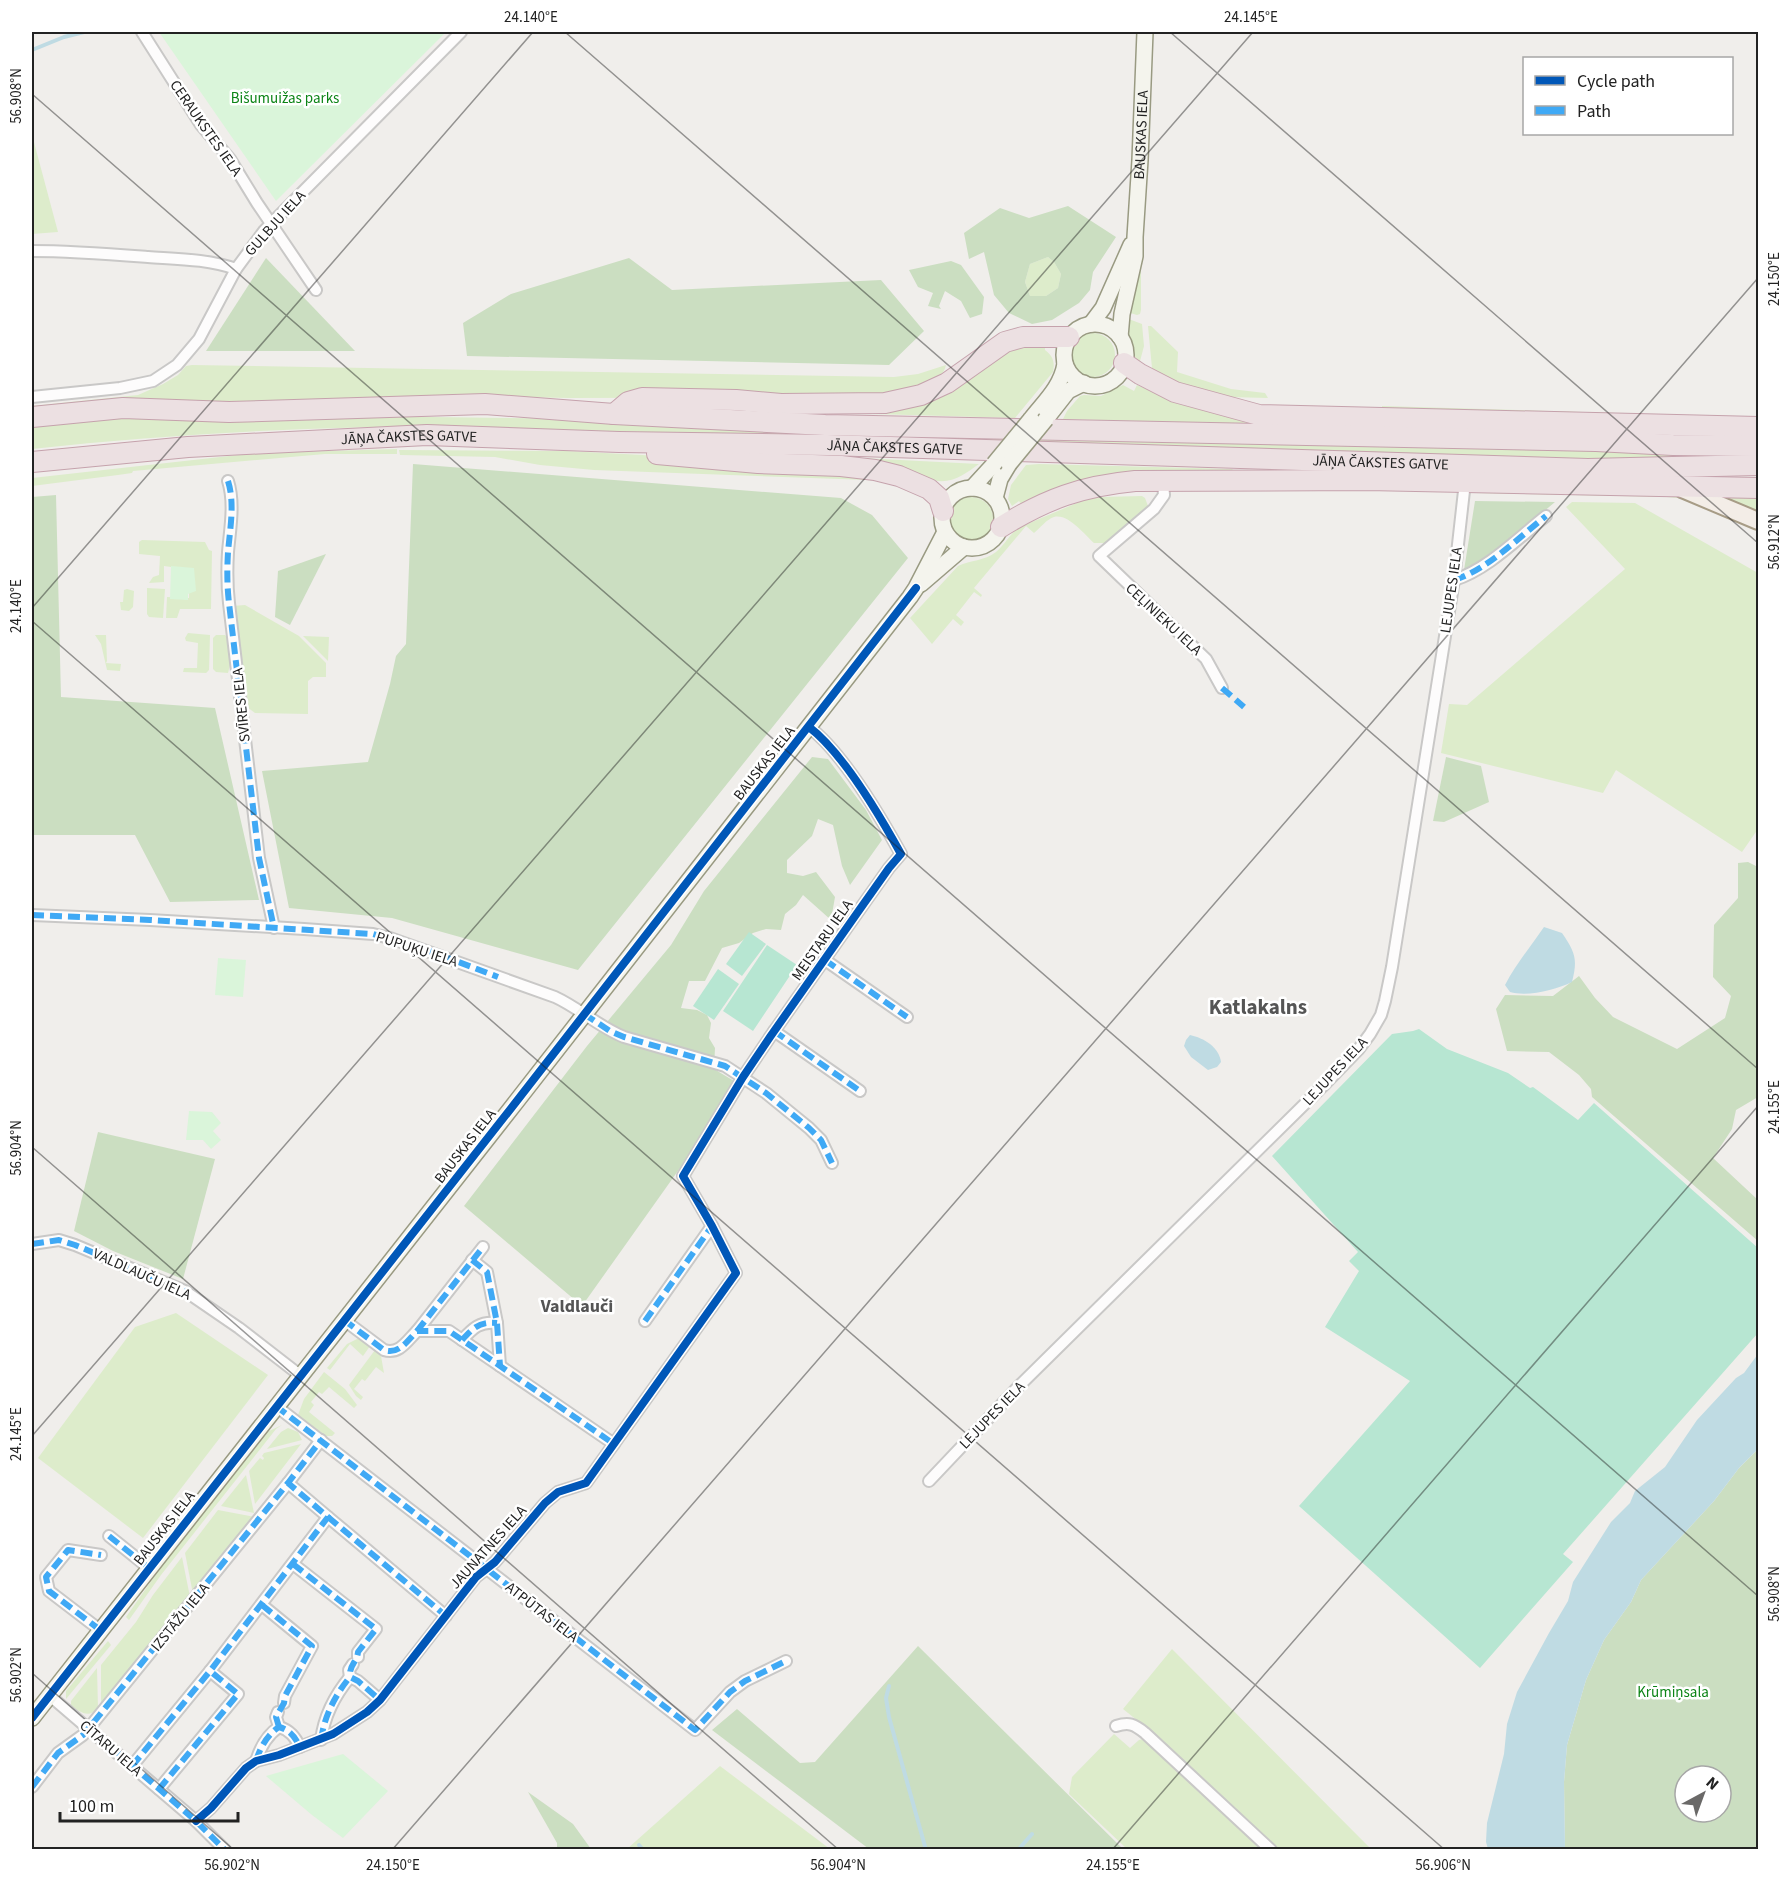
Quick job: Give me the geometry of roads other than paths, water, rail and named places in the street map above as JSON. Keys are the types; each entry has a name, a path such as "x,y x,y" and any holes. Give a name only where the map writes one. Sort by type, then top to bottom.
{"highway":[{"path":"614,414 628,402 642,398 726,399 781,404 885,403 921,395 947,383 1005,342 1023,337 1069,337"},
{"path":"1124,363 1160,386 1175,392 1259,415 1758,427"},
{"name":"JĀŅA ČAKSTES GATVE","path":"32,417 123,408 229,412 484,404 614,414 825,425 1758,446"},
{"name":"JĀŅA ČAKSTES GATVE","path":"32,462 188,447 427,435 839,445 1588,469 1758,465"},
{"path":"619,441 635,449 652,453 758,463 841,466 874,470 899,476 929,489 939,498 943,511"},
{"path":"1001,527 1021,514 1076,490 1135,481 1465,482 1758,488"}],"main road":[{"name":"BAUSKAS IELA","path":"1120,337 1122,314 1135,256 1145,32"},
{"path":"1038,419 1063,377 1065,346 1069,337 1075,331 1091,324 1103,308 1135,237"},
{"path":"1065,364 1076,379 1084,383 1098,385 1117,376 1124,363 1125,354 1120,337 1107,327 1091,324"},
{"path":"972,488 1002,464 1038,419 1068,391 1084,383"},
{"path":"995,498 1002,464"},
{"path":"1679,487 1758,520"},
{"path":"972,488 980,489 995,498 1002,517 1001,527 990,543 977,548 957,544 945,532 943,525 943,511 951,497 957,492 972,488"},
{"name":"BAUSKAS IELA","path":"32,1718 809,727 916,588 945,532"},
{"name":"BAUSKAS IELA","path":"916,588 964,547"}],"street":[{"name":"CERAUKSTES IELA","path":"142,32 201,125 230,159 316,290"},
{"name":"GULBJU IELA","path":"32,250 193,260 236,269 272,222 461,32"},
{"path":"32,397 153,381 177,365 199,339 236,269"},
{"name":"SVĪRES IELA","path":"228,481 231,498 227,579 229,603 259,858 274,928"},
{"name":"CEĻINIEKU IELA","path":"1163,482 1164,495 1154,509 1099,556 1206,659 1222,688"},
{"name":"LEJUPES IELA","path":"929,1481 1018,1387 1327,1082 1358,1050 1378,1022 1392,967 1454,580 1465,482"},
{"path":"1454,580 1480,568 1546,516"},
{"name":"MEISTARU IELA","path":"712,1226 683,1176 743,1077 774,1031 901,854 839,758 824,739 809,727"},
{"name":"PUPUĶU IELA","path":"32,915 373,934 390,938 555,997 569,1003 609,1031 624,1037 725,1066 766,1093 821,1140 832,1163"},
{"path":"825,960 908,1017"},
{"path":"774,1031 860,1091"},
{"path":"645,1321 712,1226"},
{"name":"JAUNATNES IELA","path":"196,1821 211,1808 246,1768 256,1761 321,1740 349,1725 380,1700 476,1577 495,1562 545,1503 558,1492 586,1483 736,1273 712,1226"},
{"name":"VALDLAUČU IELA","path":"32,1244 59,1240 172,1284 212,1309 301,1376"},
{"path":"344,1320 384,1350 390,1352 398,1350 417,1331 483,1247"},
{"path":"472,1260 487,1272 497,1323 500,1366"},
{"path":"462,1340 475,1326 487,1322 497,1323"},
{"path":"417,1331 449,1332 614,1444"},
{"name":"ATPŪTAS IELA","path":"276,1406 695,1730 730,1692 745,1681 786,1661"},
{"name":"IZSTĀŽU IELA","path":"32,1787 58,1753 89,1728 321,1440"},
{"path":"288,1483 446,1616"},
{"path":"132,1766 262,1605 328,1517"},
{"path":"109,1536 149,1568"},
{"path":"100,1630 49,1591 46,1577 68,1550 101,1555"},
{"path":"293,1564 376,1629 358,1652 349,1670 350,1677 332,1704 322,1727 321,1740"},
{"path":"262,1605 312,1646 276,1717 279,1727"},
{"path":"159,1789 238,1694 210,1671"},
{"path":"350,1677 380,1700"},
{"name":"CĪTARU IELA","path":"49,1695 196,1821 225,1850"},
{"path":"1116,1726 1125,1723 1133,1724 1270,1850"},
{"path":"256,1761 259,1749 279,1727 285,1728 292,1734 300,1747"}],"water":[{"path":"1544,927 1562,933 1570,945 1575,961 1572,982 1541,992 1525,994 1510,992 1505,985"},
{"path":"1190,1035 1200,1038 1214,1048 1221,1062 1217,1067 1208,1070 1191,1057 1184,1046"},
{"path":"1758,1354 1758,1449 1739,1468 1714,1501 1641,1580 1631,1602 1604,1640 1586,1680 1567,1745 1564,1782 1565,1849 1488,1849 1487,1823 1504,1754 1507,1724 1517,1692 1568,1601 1573,1582 1611,1522 1630,1503 1635,1491 1665,1467 1697,1420 1736,1378 1744,1373"}],"waterway":[{"path":"32,50 64,37 84,32"},
{"path":"889,1686 886,1698 889,1717 926,1850"},
{"path":"1018,1850 1032,1834"},
{"path":"639,1845 643,1850"}],"district":[{"name":"Katlakalns","path":"1258,1007"},
{"name":"Valdlauči","path":"577,1306"}],"park label":[{"name":"Bišumuižas parks","path":"285,98"},
{"name":"Krūmiņsala","path":"1673,1692"}]}
